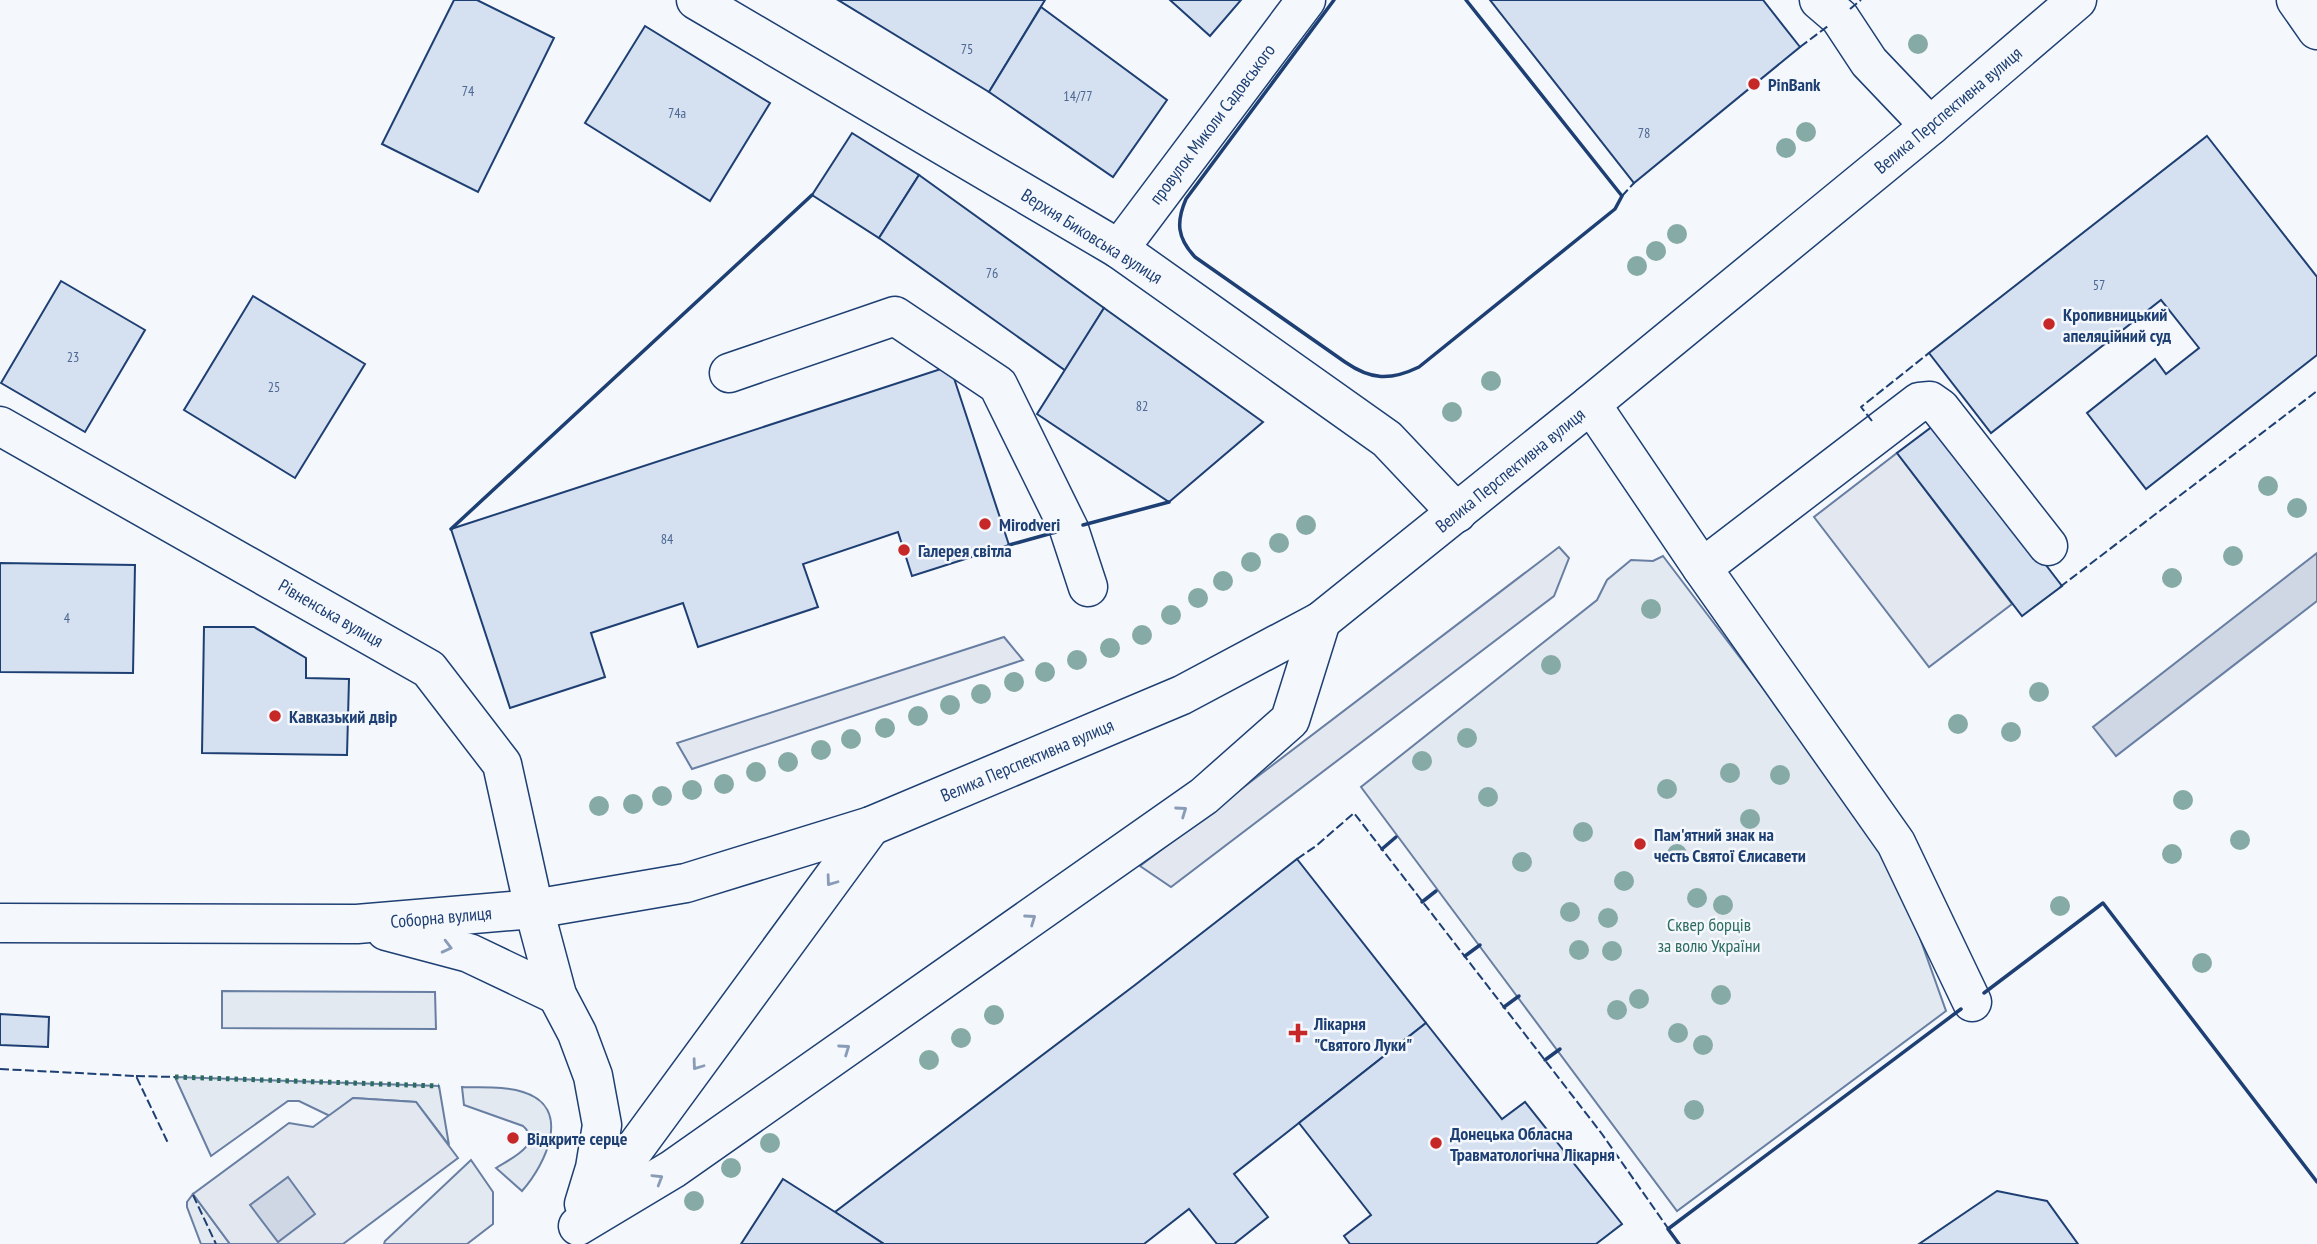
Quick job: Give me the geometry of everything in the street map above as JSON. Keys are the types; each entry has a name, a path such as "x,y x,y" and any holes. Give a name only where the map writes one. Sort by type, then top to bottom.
{"main road":[{"name":"Верхня Биковська вулиця","path":"696,0 1119,249 1387,439 1457,513"},
{"name":"провулок Миколи Садовського","path":"1119,249 1306,0"},
{"path":"1819,0 1840,18 1869,62 1930,126"},
{"name":"Велика Перспективна вулиця","path":"871,826 1182,695 1321,621 1930,126 2077,0"},
{"path":"2296,0 2317,30"},
{"path":"729,373 895,316 998,385 1069,529 1088,587"},
{"path":"1702,568 1919,402 1930,401 1940,408 2048,546"},
{"path":"1591,404 1702,568 1896,843 1972,1002"},
{"name":"Рівненська вулиця","path":"0,426 429,669 502,764 534,909 557,995 577,1033 593,1076 602,1125 595,1168 569,1235"},
{"path":"569,1235 673,1169 1204,796 1290,720 1321,621"},
{"path":"569,1235 871,826"},
{"name":"Соборна вулиця","path":"0,923 357,924 534,909 686,883 871,826"},
{"path":"357,924 469,953 557,995"}],"green space":[{"name":"Сквер борців за волю України","path":"1663,556 1891,857 1946,1011 1677,1211 1361,787 1597,600 1607,580 1631,560 1653,561"},
{"path":"222,991 435,992 436,1029 222,1028"},
{"path":"175,1077 439,1086 449,1145 416,1102 353,1098 330,1116 299,1101 288,1101 211,1156"},
{"path":"462,1087 516,1090 538,1099 547,1110 551,1123 546,1152 522,1191 496,1168 523,1150 530,1139 528,1133 523,1126 464,1105"},
{"path":"471,1160 493,1192 493,1224 467,1244 384,1244 385,1241"},
{"path":"193,1194 230,1244 201,1244 187,1207"}],"shaded area":[{"path":"1897,453 2012,604 1929,667 1814,517"},
{"path":"1559,547 1569,558 1554,596 1171,887 1140,866"},
{"path":"2317,553 2317,601 2116,756 2093,727"},
{"path":"1004,637 1023,660 692,769 677,743"},
{"path":"353,1098 416,1102 458,1158 343,1244 230,1244 193,1194 289,1123 313,1127"},
{"path":"288,1177 315,1214 278,1242 250,1205"}],"building":[{"path":"454,0 477,0 554,38 478,192 382,144"},
{"path":"838,0 1045,0 989,92"},
{"path":"1170,0 1241,0 1210,36"},
{"path":"1490,0 1763,0 1800,47 1634,183"},
{"path":"1041,7 1167,100 1113,177 989,92"},
{"path":"645,26 770,103 710,201 585,123"},
{"path":"852,133 919,175 879,238 812,195"},
{"name":"Кропивницький апеляційний суд","path":"2207,136 2317,277 2317,355 2146,489 2087,413 2155,359 2166,374 2199,348 2161,300 1991,433 1929,353"},
{"path":"919,175 1104,308 1066,371 879,238"},
{"path":"61,281 145,330 85,432 1,383"},
{"path":"253,296 365,364 295,478 184,410"},
{"path":"1104,308 1263,422 1169,502 1037,414"},
{"path":"950,366 1009,545 912,576 898,532 803,564 818,607 698,647 683,603 591,633 605,677 510,708 451,529"},
{"path":"1937,423 2062,586 2022,616 1897,453"},
{"path":"0,563 135,565 133,673 0,672"},
{"name":"Кавказький двір","path":"204,627 254,627 306,658 306,678 349,679 347,755 202,753"},
{"path":"1297,859 1426,1023 1234,1174 1268,1217 1234,1244 1217,1244 1189,1209 1144,1244 884,1244 835,1212 1135,985"},
{"path":"0,1014 49,1017 48,1047 0,1045"},
{"name":"Донецька Обласна Травматологічна Лікарня","path":"1426,1023 1502,1119 1525,1102 1622,1224 1596,1244 1350,1244 1344,1236 1371,1215 1299,1123"},
{"path":"783,1179 835,1212 884,1244 741,1244"},
{"path":"1997,1191 2047,1201 2078,1244 1919,1244"}],"hedge":[{"path":"175,1077 439,1086"}],"fence":[{"path":"1466,0 1622,196 1634,183"},
{"path":"1850,9 1861,0"},
{"path":"1800,47 1828,26"},
{"path":"1872,421 1861,407 1929,353"},
{"path":"2060,587 2317,391"},
{"path":"1297,859 1354,813 1602,1134 1679,1244"},
{"path":"0,1069 136,1076 168,1143"},
{"path":"136,1076 175,1077"},
{"path":"193,1195 216,1244"}],"wall":[{"path":"1334,0 1186,199 1180,230 1195,257 1354,368 1381,377 1399,375 1419,367 1615,209 1622,196 1466,0"},
{"path":"451,529 812,195"},
{"path":"1083,525 1169,502"},
{"path":"1009,545 1056,532"},
{"path":"1382,849 1396,837"},
{"path":"1422,902 1436,891"},
{"path":"1984,993 2103,903 2317,1182"},
{"path":"1465,956 1480,945"},
{"path":"1504,1007 1519,996"},
{"path":"1679,1244 1668,1229 1961,1009"},
{"path":"1545,1060 1560,1049"}],"place":[{"name":"PinBank","path":"1754,84"},
{"name":"Кропивницький апеляційний суд","path":"2049,324"},
{"name":"Mirodveri","path":"985,524"},
{"name":"Галерея світла","path":"904,550"},
{"name":"Кавказький двір","path":"275,716"},
{"name":"Пам'ятний знак на честь Святої Єлисавети","path":"1640,844"},
{"name":"Лікарня \"Святого Луки\"","path":"1298,1033"},
{"name":"Відкрите серце","path":"513,1138"},
{"name":"Донецька Обласна Травматологічна Лікарня","path":"1436,1143"}]}
